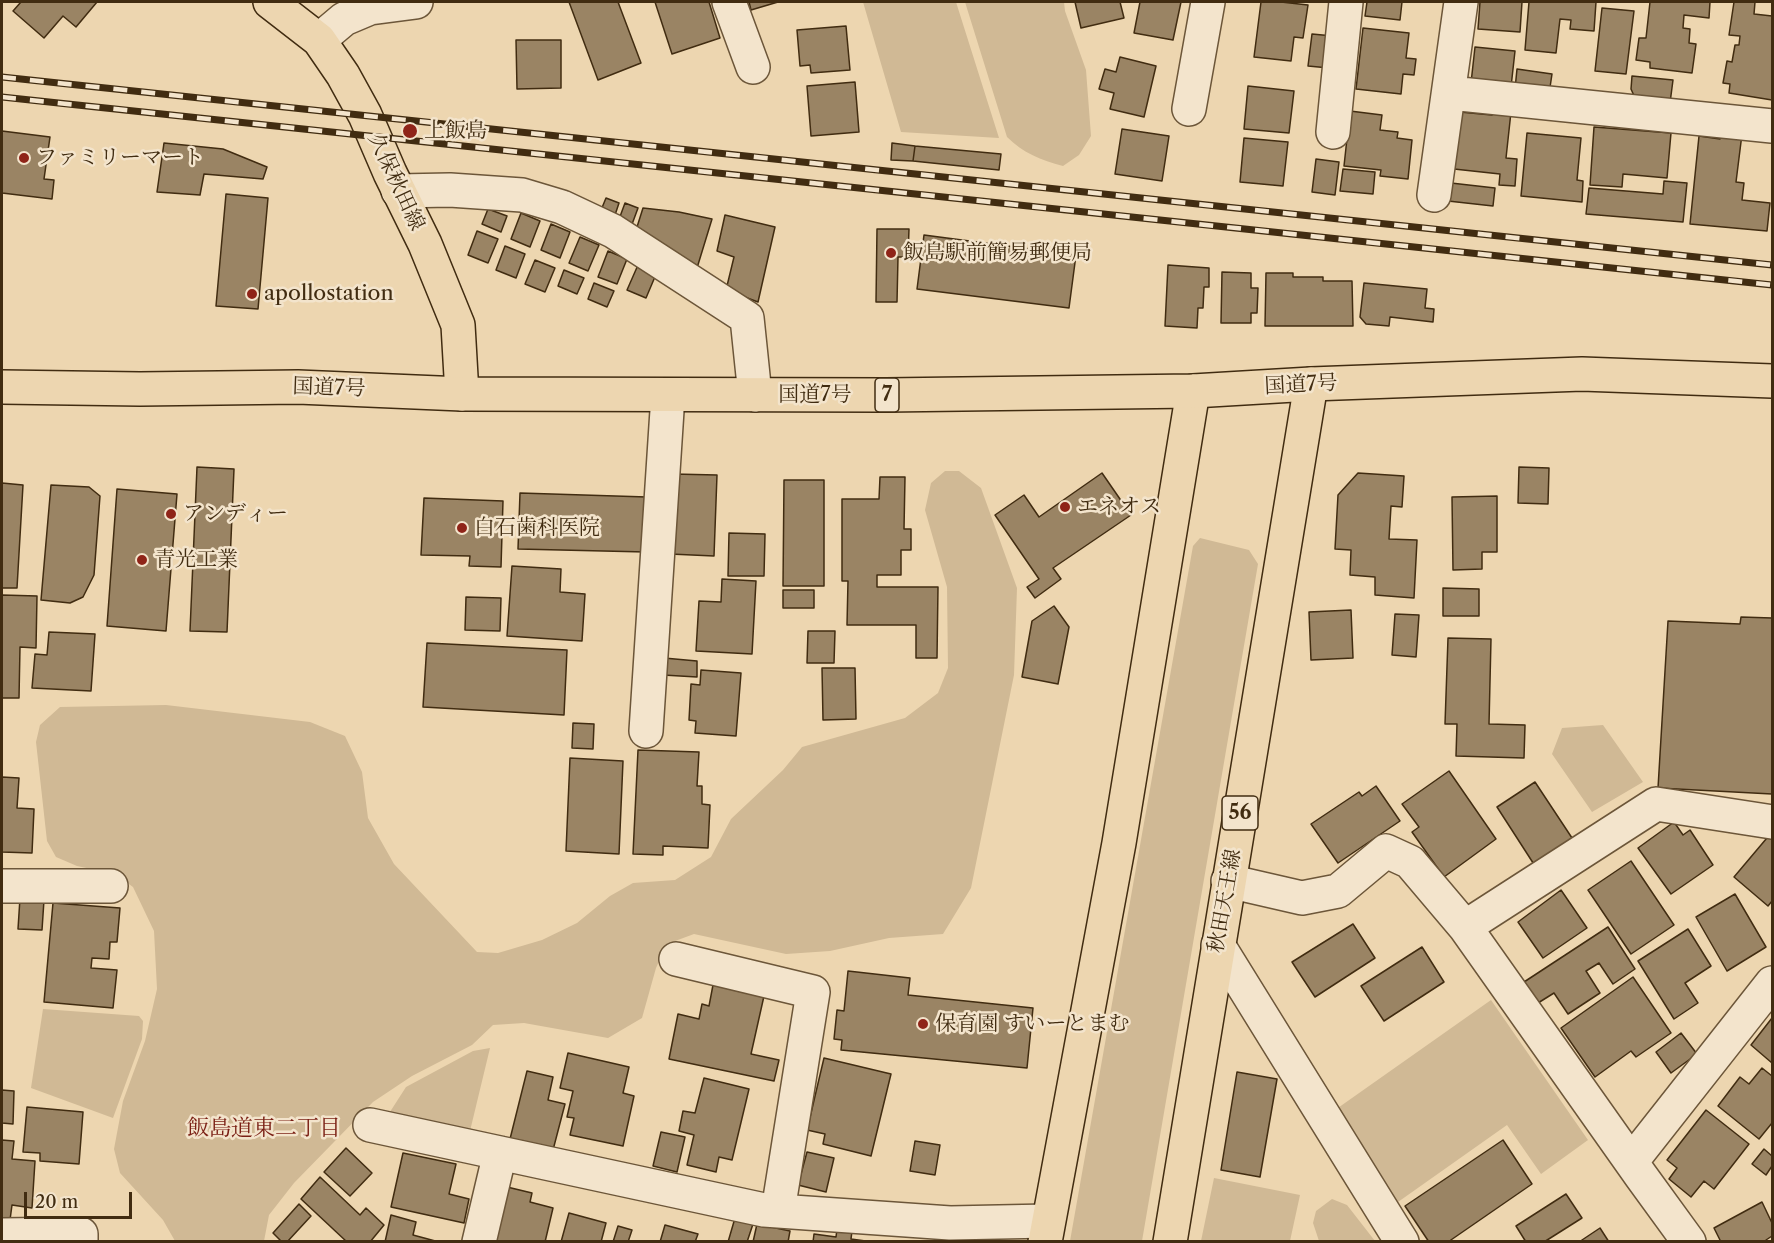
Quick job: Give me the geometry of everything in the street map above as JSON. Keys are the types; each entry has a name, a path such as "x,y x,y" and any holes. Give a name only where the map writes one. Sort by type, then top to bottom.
{"main road":[{"name":"久保秋田線","path":"270,2 319,40 366,115 398,191 425,244 458,325 462,394"},
{"name":"国道7号","path":"2,387 140,389 298,387 462,394 755,395 1193,391 1311,384 1582,374 1773,381"},
{"name":"秋田天王線","path":"1170,1242 1311,384"},
{"path":"1046,1231 1119,843 1193,391"}],"street":[{"path":"319,40 344,19 370,8 416,2"},
{"path":"729,2 753,68"},
{"path":"1189,109 1208,2"},
{"path":"1333,132 1346,2"},
{"path":"1434,195 1461,2"},
{"path":"1450,93 1773,126"},
{"path":"398,191 450,190 522,195 562,207 613,231 747,318 755,395"},
{"path":"646,731 668,394"},
{"path":"1465,927 1656,804 1773,822"},
{"path":"1228,881 1302,898 1338,891 1386,851 1410,862 1465,927 1685,1240"},
{"path":"2,886 111,886"},
{"path":"1218,945 1402,1242"},
{"path":"676,959 813,992 778,1211"},
{"path":"1631,1162 1773,983"},
{"path":"369,1125 764,1210 1046,1231"},
{"path":"479,1242 500,1153"},
{"path":"2,1235 81,1234 81,1242"}],"shaded area":[{"path":"863,2 956,2 999,138 901,132"},
{"path":"965,2 1064,2 1065,11 1086,70 1091,136 1079,155 1063,166 1033,155 1007,137"},
{"path":"945,471 959,471 981,488 1017,588 1014,675 971,888 943,934 889,938 830,951 786,954 694,934 667,944 656,968 642,1018 608,1038 524,1023 493,1025 472,1045 412,1076 373,1102 294,1183 269,1215 264,1241 175,1241 163,1220 120,1173 114,1149 123,1101 145,1041 157,989 154,931 133,887 115,874 77,866 56,857 47,841 36,742 40,725 60,707 166,705 310,722 345,736 362,772 368,818 394,864 477,952 498,953 542,940 577,923 610,896 633,883 675,880 711,857 731,819 783,770 802,747 905,718 938,693 948,668 947,587 925,510 931,483"},
{"path":"1200,538 1249,550 1258,564 1142,1241 1070,1241 1193,546"},
{"path":"1603,725 1643,782 1592,812 1552,754 1562,728"},
{"path":"1491,1000 1588,1140 1541,1174 1507,1125 1398,1202 1335,1110"},
{"path":"43,1009 139,1016 143,1021 142,1039 113,1118 31,1088"},
{"path":"490,1048 470,1131 388,1115 406,1087 473,1051"},
{"path":"1214,1178 1300,1195 1290,1241 1201,1241"},
{"path":"1332,1199 1347,1205 1375,1241 1319,1241 1313,1223 1316,1211"}],"building":[{"path":"21,2 97,2 76,27 63,16 44,38 13,11"},
{"path":"569,2 618,2 641,63 598,80"},
{"path":"655,2 709,2 720,38 672,54"},
{"path":"749,2 778,2 751,10"},
{"path":"1075,2 1120,2 1124,18 1081,28"},
{"path":"1140,2 1181,2 1173,40 1134,33"},
{"path":"1261,2 1308,5 1303,38 1294,37 1291,61 1254,57"},
{"path":"1367,2 1402,2 1400,20 1365,16"},
{"path":"1480,2 1522,2 1520,32 1478,29"},
{"path":"1529,2 1596,2 1594,31 1570,29 1571,20 1560,19 1556,53 1525,50"},
{"path":"1650,2 1710,2 1709,18 1684,15 1683,28 1690,29 1689,43 1696,44 1692,73 1650,68 1650,62 1636,60 1639,38 1646,38"},
{"path":"1734,2 1755,2 1754,14 1772,16 1772,100 1729,93 1730,84 1723,83 1727,61 1732,62 1735,45 1739,45 1740,36 1729,35"},
{"path":"1602,8 1634,11 1626,74 1595,71"},
{"path":"846,26 850,70 811,73 810,65 800,66 797,30"},
{"path":"1363,28 1409,33 1406,58 1416,59 1414,75 1403,74 1401,94 1356,89"},
{"path":"1312,34 1333,36 1329,68 1308,66"},
{"path":"516,40 561,40 561,88 517,89"},
{"path":"1475,47 1515,51 1511,87 1471,83"},
{"path":"1120,57 1156,66 1144,117 1110,109 1114,93 1099,89 1105,69 1116,72"},
{"path":"1517,69 1552,74 1549,94 1515,89"},
{"path":"1632,76 1673,80 1670,103 1635,98 1631,89"},
{"path":"855,82 859,132 811,136 807,86"},
{"path":"1248,86 1294,91 1289,133 1244,129"},
{"path":"1493,110 1511,112 1506,158 1517,159 1515,186 1499,185 1500,174 1454,169 1460,112 1492,115"},
{"path":"1350,111 1382,115 1380,130 1398,132 1397,138 1412,140 1408,179 1380,176 1381,170 1344,166"},
{"path":"1594,127 1671,133 1667,178 1623,174 1622,187 1590,185"},
{"path":"1122,129 1169,136 1162,181 1115,174"},
{"name":"ファミリーマート","path":"2,131 50,137 44,179 54,180 52,199 2,193"},
{"path":"1721,131 1742,134 1736,182 1744,183 1742,200 1770,203 1767,231 1690,224 1699,136 1720,139"},
{"path":"1527,133 1581,138 1577,180 1583,181 1582,202 1521,196"},
{"path":"1244,138 1288,142 1283,186 1240,182"},
{"path":"164,143 223,149 267,167 263,179 204,174 200,195 157,192"},
{"path":"892,143 915,146 913,161 891,160"},
{"path":"915,146 1001,154 999,170 913,161"},
{"path":"1316,159 1339,162 1335,195 1312,192"},
{"path":"1343,169 1375,172 1373,194 1340,191"},
{"path":"1664,181 1687,183 1683,222 1586,214 1589,188 1663,194"},
{"path":"1451,183 1495,188 1493,206 1448,201"},
{"path":"226,194 268,198 258,309 216,306"},
{"path":"606,198 619,203 613,221 599,215"},
{"path":"625,203 638,208 631,227 618,222"},
{"path":"643,208 712,219 697,268 637,227"},
{"path":"488,209 507,216 501,232 482,224"},
{"path":"521,213 540,221 530,247 511,239"},
{"path":"725,215 775,227 758,302 726,290 734,257 717,251"},
{"path":"551,224 570,232 560,258 541,250"},
{"path":"877,229 909,229 908,257 898,257 897,302 876,302"},
{"path":"477,231 498,239 488,263 468,255"},
{"path":"924,235 1076,255 1069,308 917,289"},
{"path":"580,237 599,245 588,271 569,263"},
{"path":"505,246 525,254 516,278 496,270"},
{"path":"608,251 627,259 617,284 598,277"},
{"path":"535,260 555,268 545,292 525,284"},
{"path":"638,265 657,272 646,298 627,290"},
{"path":"1168,265 1209,268 1209,287 1204,287 1203,308 1198,308 1197,328 1165,326"},
{"path":"564,270 584,278 577,294 558,286"},
{"path":"1222,272 1251,273 1251,288 1258,288 1257,313 1251,313 1251,323 1221,323"},
{"path":"1266,273 1293,273 1293,277 1323,277 1323,281 1352,281 1353,326 1265,326"},
{"path":"594,283 614,291 607,307 588,299"},
{"path":"1364,283 1427,289 1425,308 1434,309 1433,322 1390,317 1389,326 1366,324 1360,317"},
{"path":"197,467 234,469 227,632 190,631"},
{"path":"1519,467 1549,468 1548,504 1518,503"},
{"path":"1102,473 1131,515 1053,568 1061,579 1035,598 1027,587 1039,579 995,515 1024,495 1039,517"},
{"path":"1358,473 1404,476 1402,507 1391,506 1389,539 1417,540 1414,598 1375,595 1375,577 1350,575 1351,550 1335,549 1338,495"},
{"path":"673,474 717,475 714,556 670,554"},
{"path":"880,477 905,477 904,529 911,529 911,550 901,550 901,575 877,575 877,587 938,587 937,658 916,658 916,625 847,625 848,581 842,581 842,499 879,499"},
{"path":"784,480 824,480 824,586 783,586"},
{"path":"2,483 23,485 17,588 2,588"},
{"path":"51,485 89,487 100,496 94,575 83,597 70,603 41,600"},
{"name":"青光工業","path":"117,489 177,494 166,631 107,626"},
{"path":"520,493 647,497 646,552 518,549"},
{"path":"1497,496 1497,552 1482,552 1482,569 1453,570 1452,497"},
{"name":"白石歯科医院","path":"424,498 503,501 501,567 469,566 470,556 421,555"},
{"path":"729,533 765,534 764,576 728,576"},
{"path":"512,566 561,569 560,592 585,594 582,641 507,636"},
{"path":"722,579 756,581 752,654 696,651 699,601 721,602"},
{"path":"1443,588 1479,589 1479,616 1443,616"},
{"path":"783,590 814,590 814,608 783,608"},
{"path":"2,595 37,596 36,648 20,647 19,698 2,698"},
{"path":"466,597 501,598 500,631 465,630"},
{"path":"1054,606 1069,627 1058,684 1022,677 1032,621"},
{"path":"1351,610 1353,658 1311,660 1309,612"},
{"path":"1395,614 1419,615 1416,657 1392,655"},
{"path":"1741,617 1772,618 1772,794 1658,788 1668,621 1740,624"},
{"path":"808,631 835,631 834,663 807,663"},
{"path":"49,632 95,634 91,691 32,688 35,654 47,655"},
{"path":"1448,638 1491,639 1489,724 1525,725 1524,758 1456,756 1457,724 1445,724"},
{"path":"427,643 567,650 564,715 423,707"},
{"path":"664,658 697,661 697,677 663,675"},
{"path":"822,668 855,668 856,719 823,720"},
{"path":"701,670 741,673 736,736 695,733 696,721 689,720 691,684 700,685"},
{"path":"573,723 594,724 593,749 572,748"},
{"path":"638,750 699,752 697,786 702,786 702,804 710,805 708,848 663,846 663,855 633,854"},
{"path":"570,758 623,761 619,854 566,851"},
{"path":"1449,771 1496,839 1444,877 1412,832 1419,827 1402,804"},
{"path":"2,777 19,778 17,808 34,809 32,853 2,852"},
{"path":"1535,782 1576,844 1537,869 1497,807"},
{"path":"1376,786 1400,821 1338,863 1311,824 1359,792 1362,796"},
{"path":"1674,822 1683,835 1690,830 1713,865 1671,894 1638,848"},
{"path":"1772,832 1772,901 1768,906 1734,877"},
{"path":"1631,861 1674,925 1631,954 1588,890"},
{"path":"1561,890 1587,928 1543,958 1518,922"},
{"path":"1735,894 1766,947 1727,971 1696,917"},
{"path":"20,898 44,900 42,930 18,929"},
{"path":"53,903 120,908 117,942 110,942 109,959 92,958 91,968 117,970 113,1008 44,1002"},
{"path":"1353,924 1375,958 1315,997 1292,962"},
{"path":"1608,927 1635,969 1613,984 1599,963 1586,971 1600,993 1568,1014 1554,993 1538,1003 1524,982"},
{"path":"1688,929 1711,966 1685,983 1698,1003 1674,1019 1638,961"},
{"path":"1422,947 1444,982 1384,1021 1361,986"},
{"path":"848,971 910,978 908,995 1033,1008 1027,1068 841,1050 842,1040 834,1039 837,1010 844,1011"},
{"path":"1633,977 1671,1033 1636,1057 1631,1051 1595,1077 1561,1028"},
{"path":"713,985 764,996 751,1054 779,1060 774,1081 669,1059 678,1014 699,1019 702,1004 709,1006"},
{"path":"1772,1018 1772,1063 1751,1045"},
{"path":"1681,1033 1697,1054 1671,1073 1656,1052"},
{"path":"568,1053 629,1067 623,1093 634,1096 623,1146 570,1135 574,1118 567,1117 573,1091 560,1088"},
{"path":"824,1058 891,1074 871,1156 823,1144 825,1134 807,1130"},
{"path":"1762,1068 1772,1076 1772,1123 1759,1139 1718,1106 1740,1077 1749,1084"},
{"path":"527,1071 553,1077 548,1100 565,1104 553,1150 510,1139"},
{"path":"1237,1072 1277,1079 1260,1177 1221,1170"},
{"path":"704,1078 749,1089 732,1160 719,1157 716,1172 687,1165 694,1135 679,1131 683,1111 695,1113"},
{"path":"2,1090 14,1091 13,1124 2,1123"},
{"path":"27,1107 83,1112 79,1164 40,1161 40,1153 23,1152"},
{"path":"1706,1110 1749,1144 1714,1189 1704,1181 1691,1197 1669,1179 1677,1168 1667,1160"},
{"path":"661,1132 685,1137 677,1172 653,1166"},
{"path":"2,1140 14,1141 12,1159 35,1161 32,1208 12,1205 10,1220 2,1219"},
{"path":"1503,1140 1532,1184 1448,1242 1429,1242 1405,1206"},
{"path":"915,1141 940,1145 935,1175 910,1171"},
{"path":"346,1148 372,1173 350,1196 324,1172"},
{"path":"1764,1149 1772,1156 1772,1166 1766,1175 1752,1164"},
{"path":"807,1152 834,1158 826,1192 798,1185"},
{"path":"403,1153 456,1164 449,1194 469,1199 464,1223 391,1207"},
{"path":"320,1177 360,1215 366,1208 384,1225 370,1242 347,1242 301,1199"},
{"path":"503,1186 532,1193 530,1202 553,1208 545,1242 490,1242"},
{"path":"1566,1194 1582,1218 1544,1242 1526,1242 1516,1226"},
{"path":"1762,1202 1772,1223 1772,1236 1766,1240 1767,1242 1721,1242 1714,1228"},
{"path":"299,1204 311,1216 287,1242 282,1242 273,1233"},
{"path":"569,1213 606,1223 601,1242 561,1242"},
{"path":"391,1215 416,1222 413,1235 439,1242 385,1242"},
{"path":"735,1218 753,1224 747,1242 728,1242"},
{"path":"757,1224 790,1231 788,1242 753,1242"},
{"path":"665,1225 698,1234 695,1242 660,1242"},
{"path":"618,1226 632,1230 628,1242 613,1242"},
{"path":"1600,1228 1609,1242 1579,1242"},
{"path":"837,1229 852,1231 851,1239 873,1242 813,1242 814,1234 836,1237"}],"railway":[{"path":"2,77 1772,265"},
{"path":"2,97 1772,285"}],"place":[{"name":"上飯島","path":"410,131"},
{"name":"ファミリーマート","path":"24,158"},
{"name":"飯島駅前簡易郵便局","path":"891,253"},
{"name":"apollostation","path":"252,294"},
{"name":"エネオス","path":"1065,507"},
{"name":"アンディー","path":"171,514"},
{"name":"白石歯科医院","path":"462,528"},
{"name":"青光工業","path":"142,560"},
{"name":"保育園 すいーとまむ","path":"923,1024"}],"district":[{"name":"飯島道東二丁目","path":"264,1129"}]}
